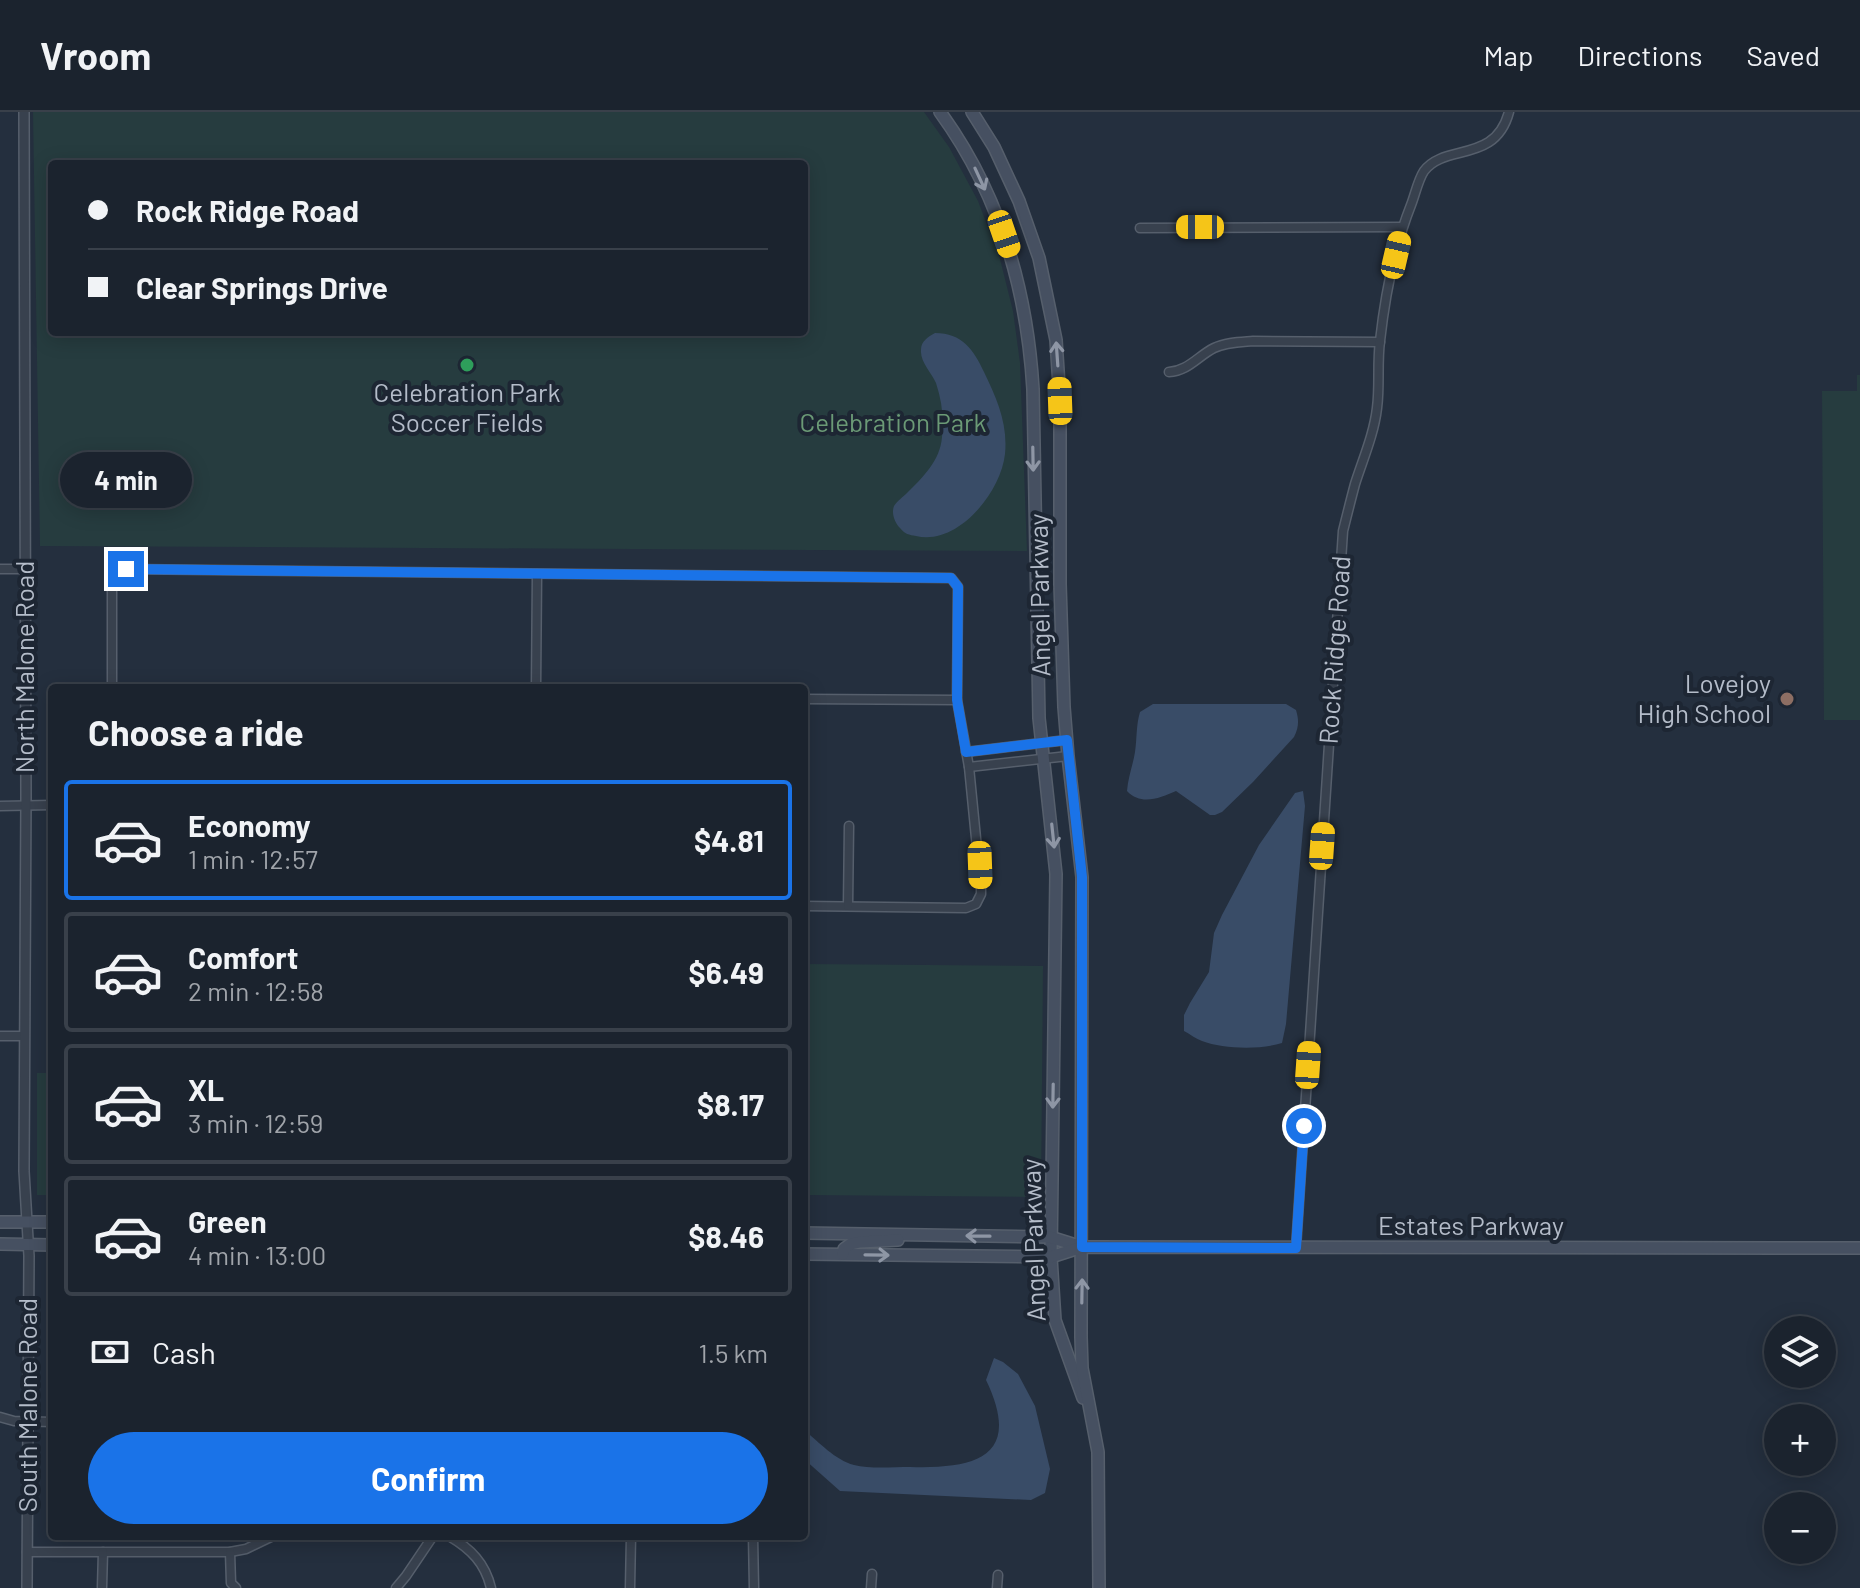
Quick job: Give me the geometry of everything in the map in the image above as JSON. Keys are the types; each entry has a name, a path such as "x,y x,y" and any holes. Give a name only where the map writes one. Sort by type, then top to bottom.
{"main road":[{"name":"Angel Parkway","path":"940,112 973,165 997,216 1026,319 1033,389 1036,650 1041,743 1056,874 1051,1257 1055,1320 1094,1428"},
{"name":"Angel Parkway","path":"972,112 994,147 1019,201 1039,258 1056,340 1060,433 1060,584 1067,740 1082,877 1082,1368 1094,1428"},
{"path":"0,1222 48,1222"},
{"path":"808,1233 1050,1237 1082,1247"},
{"path":"843,1254 851,1244 930,1235"},
{"path":"0,1244 48,1245"},
{"name":"Estates Parkway","path":"1082,1247 1860,1248"},
{"path":"808,1254 1051,1257 1082,1247"},
{"path":"1094,1428 1098,1452 1099,1588"}],"street":[{"name":"North Malone Road","path":"24,112 26,1222"},
{"name":"Rock Ridge Road","path":"1296,1248 1343,531 1377,409 1380,342 1389,283 1402,227 1424,171 1436,161 1484,145 1500,133 1509,112"},
{"path":"1140,228 1402,227"},
{"path":"1169,372 1184,369 1215,347 1234,343 1380,342"},
{"path":"0,569 25,569"},
{"path":"112,684 112,578 115,572 122,569 948,577 958,587 957,700 969,767 981,894 976,904 966,908 808,906"},
{"path":"536,684 537,574"},
{"path":"808,699 957,700"},
{"path":"966,752 1067,740"},
{"path":"969,767 1068,756"},
{"path":"0,806 48,805"},
{"path":"848,906 849,826"},
{"path":"0,1036 24,1036"},
{"name":"South Malone Road","path":"26,1222 27,1588"},
{"path":"0,1417 14,1421 48,1422"},
{"path":"27,1552 230,1552 265,1540"},
{"path":"396,1588 430,1540"},
{"path":"454,1540 476,1556 488,1575 491,1588"},
{"path":"630,1588 631,1540"},
{"path":"753,1540 754,1588"},
{"path":"102,1587 103,1552"},
{"path":"230,1552 231,1583 236,1588"},
{"path":"871,1588 872,1574"},
{"path":"997,1588 998,1575"}],"green space":[{"name":"Celebration Park","path":"33,112 924,112 949,147 978,201 1000,259 1013,311 1020,363 1027,551 40,546"},
{"path":"1857,375 1860,375 1860,720 1824,720 1822,391 1857,391"},
{"path":"808,964 1043,966 1041,1197 808,1195"},
{"path":"37,1073 48,1073 48,1195 37,1195"}],"water":[{"path":"935,333 960,340 976,357 989,382 1003,422 1005,454 995,484 975,513 947,533 932,537 905,533 897,524 893,512 895,504 930,468 941,446 943,424 940,396 921,354 924,342"},
{"path":"1153,704 1286,704 1296,710 1298,727 1294,737 1253,782 1222,812 1210,815 1176,791 1144,799 1127,791 1140,712"},
{"path":"1303,791 1305,806 1282,1043 1242,1048 1200,1040 1184,1031 1184,1015 1209,972 1214,933 1259,845 1295,793"},
{"path":"994,1358 1003,1362 1018,1374 1035,1406 1050,1469 1045,1493 1031,1500 840,1491 808,1463 808,1433 840,1459 860,1466 934,1467 973,1461 987,1453 996,1442 999,1426 996,1406 986,1380"}],"place":[{"name":"Celebration Park Soccer Fields","path":"467,365"},
{"name":"Lovejoy High School","path":"1787,699"}],"route":[{"path":"126,569 951,578 958,587 957,700 966,752 1067,740 1082,877 1082,1247 1296,1248 1304,1126"}]}
